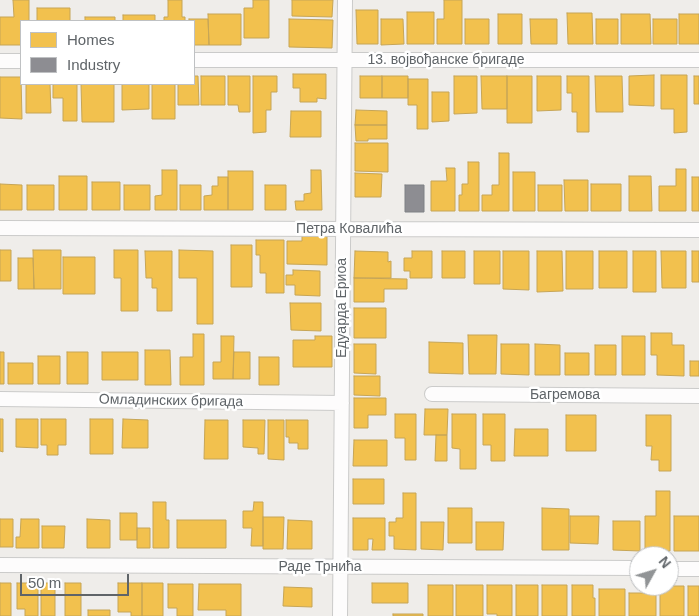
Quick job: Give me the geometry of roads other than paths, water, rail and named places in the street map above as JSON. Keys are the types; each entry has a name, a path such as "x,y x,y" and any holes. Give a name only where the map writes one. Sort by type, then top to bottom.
{"street":[{"name":"Едуарда Ериоа","path":"340,616 345,0"},
{"name":"13. војвођанске бригаде","path":"195,60 699,60"},
{"path":"0,61 20,61"},
{"name":"Петра Ковалића","path":"0,228 699,230"},
{"name":"Багремова","path":"432,394 699,396"},
{"name":"Омладинских бригада","path":"0,399 342,403"},
{"name":"Раде Трнића","path":"0,565 629,568"},
{"path":"679,569 699,569"}]}
